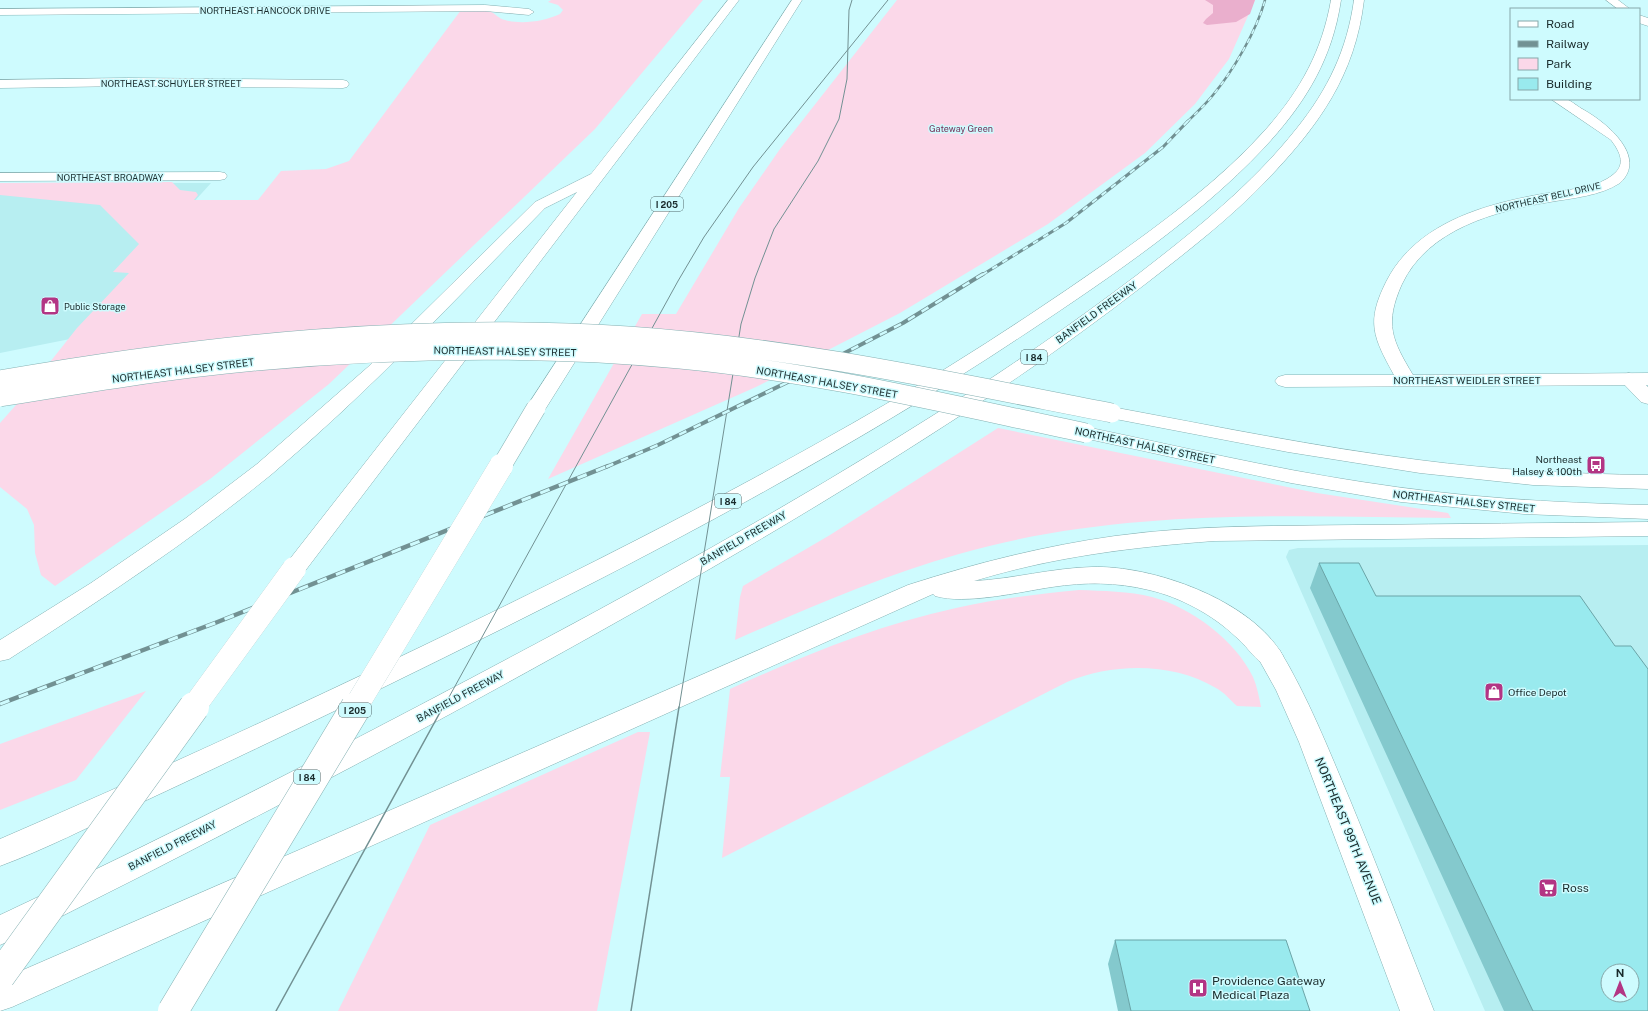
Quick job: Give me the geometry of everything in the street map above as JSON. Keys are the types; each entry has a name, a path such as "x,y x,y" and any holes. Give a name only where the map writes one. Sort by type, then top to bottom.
{"main road":[{"path":"0,976 294,570 734,0"},
{"name":"I 205","path":"173,1011 536,408 797,0"},
{"name":"I 84","path":"0,853 326,703 460,639 590,574 686,524 851,432 936,382 1045,314 1177,218 1240,164 1264,138 1301,92 1313,72 1330,32 1335,15 1336,0"},
{"name":"BANFIELD FREEWAY","path":"0,930 208,828 355,752 493,678 711,557 885,454 1077,328 1206,227 1268,170 1311,120 1327,97 1338,76 1354,35 1358,18 1358,0"},
{"path":"1611,0 1623,8"},
{"name":"NORTHEAST HANCOCK DRIVE","path":"0,12 485,8 529,12"},
{"name":"NORTHEAST SCHUYLER STREET","path":"0,84 134,82 343,84"},
{"name":"NORTHEAST BELL DRIVE","path":"1407,380 1388,347 1383,329 1384,306 1393,282 1405,264 1418,249 1438,235 1484,212 1517,203 1586,190 1610,183 1621,176 1627,166 1628,155 1623,146 1614,136 1602,126 1559,100"},
{"name":"NORTHEAST BROADWAY","path":"0,177 220,176"},
{"path":"0,652 99,589 194,523 264,469 336,407 375,370 540,205 596,177"},
{"name":"NORTHEAST HALSEY STREET","path":"0,380 127,359 295,340 400,332 453,331 570,333 689,341 800,355 1359,458 1515,477 1576,481 1648,482"},
{"name":"NORTHEAST HALSEY STREET","path":"0,397 121,377 291,357 400,350 452,349 561,351 680,359 795,375 925,399 1320,482 1394,494 1498,506 1565,510 1648,512"},
{"path":"1639,379 1648,398"},
{"name":"NORTHEAST WEIDLER STREET","path":"1286,381 1639,379"},
{"path":"0,996 916,591 973,573 1018,562 1108,544 1161,537 1230,534 1648,529"},
{"name":"NORTHEAST 99TH AVENUE","path":"916,591 987,589 1074,576 1102,575 1134,578 1170,587 1198,599 1228,617 1249,634 1270,656 1286,681 1300,711 1364,870 1417,1011"}],"shaded area":[{"path":"1205,0 1255,0 1250,14 1236,22 1207,25 1203,23 1213,13 1213,5"},
{"path":"0,183 211,183 70,339 0,353"},
{"path":"1648,545 1648,1011 1485,1011 1286,557 1289,550 1298,548"}],"green space":[{"path":"551,0 703,0 595,129 329,384 210,479 55,586 41,575 35,553 34,525 27,509 0,487 0,423 77,328 129,273 113,272 139,244 100,205 0,195 0,183 172,182 180,190 196,192 198,195 194,200 258,200 281,171 326,169 349,161 461,10 486,10 505,20 533,22 560,14 563,10 558,5 548,2"},
{"name":"Gateway Green","path":"897,0 1255,0 1229,59 1195,104 1145,153 1048,224 900,313 756,387 548,479 642,314 676,314 739,208 780,149"},
{"path":"998,428 1317,493 1448,513 1451,518 1265,516 1204,518 1142,522 1080,529 1019,539 959,554 902,572 846,593 735,640 740,597 743,586 830,535"},
{"path":"1079,590 1125,592 1152,597 1167,602 1197,617 1211,627 1236,651 1253,677 1261,707 1237,706 1219,690 1199,679 1181,673 1142,668 1104,671 1085,676 1067,682 722,858 730,777 720,777 730,689 841,642 898,623 986,602"},
{"path":"146,691 76,780 0,810 0,744"},
{"path":"638,732 650,732 597,1011 338,1011 430,825"}],"building":[{"path":"1319,563 1359,563 1376,596 1580,596 1615,646 1631,646 1648,669 1648,1011 1533,1011"},
{"path":"1115,940 1286,940 1310,1011 1131,1011"}],"tram line":[{"path":"848,50 849,10 852,0"},
{"path":"848,50 888,0"},
{"path":"443,708 678,281 704,237 753,167 848,50"},
{"path":"679,708 741,324 755,278 774,229 818,161 839,119 847,79 848,50"},
{"path":"276,1011 443,707"},
{"path":"631,1011 679,707"}],"railway":[{"path":"1187,122 1204,106 1221,85 1244,50 1265,0"},
{"path":"982,275 1066,223 1163,147 1187,122"},
{"path":"606,467 658,445 794,379 903,323 983,274"},
{"path":"0,704 215,623 608,466"}],"place":[{"name":"Public Storage","path":"50,306"},
{"name":"Northeast Halsey & 100th","path":"1596,465"},
{"name":"Office Depot","path":"1494,692"},
{"name":"Ross","path":"1548,888"},
{"name":"Providence Gateway Medical Plaza","path":"1198,988"}]}
